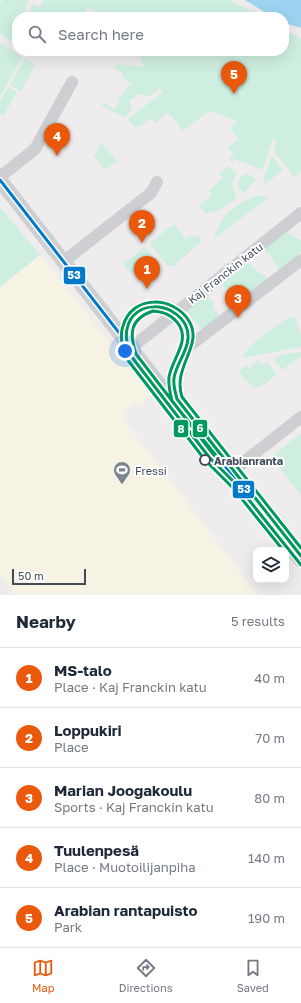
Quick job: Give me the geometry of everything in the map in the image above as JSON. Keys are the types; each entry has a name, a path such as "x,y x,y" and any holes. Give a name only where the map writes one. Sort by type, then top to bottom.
{"street":[{"path":"72,82 35,149 0,179 172,402 301,560"},
{"path":"63,262 151,193 157,182"},
{"name":"Kaj Franckin katu","path":"131,348 301,213"},
{"path":"172,402 173,377 183,351 301,260"},
{"path":"230,473 301,417"}],"shaded area":[{"path":"40,255 152,395 138,406 135,402 122,412 125,416 122,418 258,595 16,595 0,574 0,287"}],"green space":[{"path":"2,0 29,0 25,6 26,12 12,12 12,42 0,34 0,4"},
{"path":"42,0 231,0 251,12 98,12 86,8 86,12 31,12 31,4 39,7"},
{"path":"289,33 301,38 301,171 294,177 274,151 277,140 273,138 262,170 235,159 233,163 229,159 234,154 228,148 239,139 230,128 237,121 209,111 183,131 168,112 155,123 151,118 141,126 139,125 135,128 128,119 163,92 160,88 150,96 137,94 135,98 129,100 132,110 124,117 102,106 103,103 115,109 120,99 118,98 119,95 122,96 129,84 131,85 132,83 121,76 123,73 114,68 116,64 144,67 139,56 289,56"},
{"path":"0,43 12,51 12,56 22,57 0,96"},
{"path":"24,59 35,65 21,91 10,85"},
{"path":"8,87 17,92 4,115 0,113 0,101"},
{"path":"101,143 117,161 106,170 94,156"},
{"path":"272,156 283,170 265,184 263,180"},
{"path":"228,166 237,173 232,183 236,199 218,211 206,214 199,205 212,195 209,191 223,178 219,173"},
{"path":"246,174 257,178 244,193 238,187 240,177"},
{"path":"257,196 264,196 268,198 213,240 224,217 234,207"},
{"path":"0,207 40,255 0,287"},
{"path":"174,224 186,239 192,235 195,238 198,235 202,241 174,266 167,265 150,243"},
{"path":"284,230 301,241 301,252 279,270 270,255 262,248"},
{"path":"145,247 153,257 131,274 123,264"},
{"path":"246,260 256,271 265,275 268,279 237,303 220,281"},
{"path":"209,293 209,300 214,303 214,309 220,316 202,330 185,309"},
{"path":"290,317 296,318 301,336 301,347 242,358 257,340"},
{"path":"301,352 301,356 282,370 274,360 280,355"},
{"path":"258,360 262,365 267,362 277,374 265,384 255,387 245,380 239,371 246,365 249,369"},
{"path":"301,433 301,495 271,457"}],"water":[{"path":"245,0 301,0 301,28 289,24 289,12 265,12"}],"tram line":[{"path":"147,378 171,402 237,485"}],"transit line":[{"name":"53","path":"0,180 173,402 301,560"},
{"name":"8","path":"281,547 233,488 205,460 127,359 121,334 128,316 135,308 154,302 164,303 174,307 189,321 193,330 193,339 181,376 180,386 182,397 301,548"},
{"name":"6","path":"301,556 177,399 174,378 187,346 188,333 186,326 173,312 164,308 145,308 137,312 131,319 126,333 131,356 209,457 237,485 301,565"},
{"path":"153,311 140,318 133,328 132,340 136,354 213,454 222,463 172,401 171,398 169,386 169,377 182,342 181,329 177,322 169,315 153,311"}],"place":[{"name":"Arabian rantapuisto","path":"234,94"},
{"name":"Tuulenpesä","path":"57,156"},
{"name":"Loppukiri","path":"142,243"},
{"name":"MS-talo","path":"147,289"},
{"name":"Marian Joogakoulu","path":"238,318"},
{"name":"Arabianranta","path":"205,460"},
{"name":"Fressi","path":"122,485"}]}
